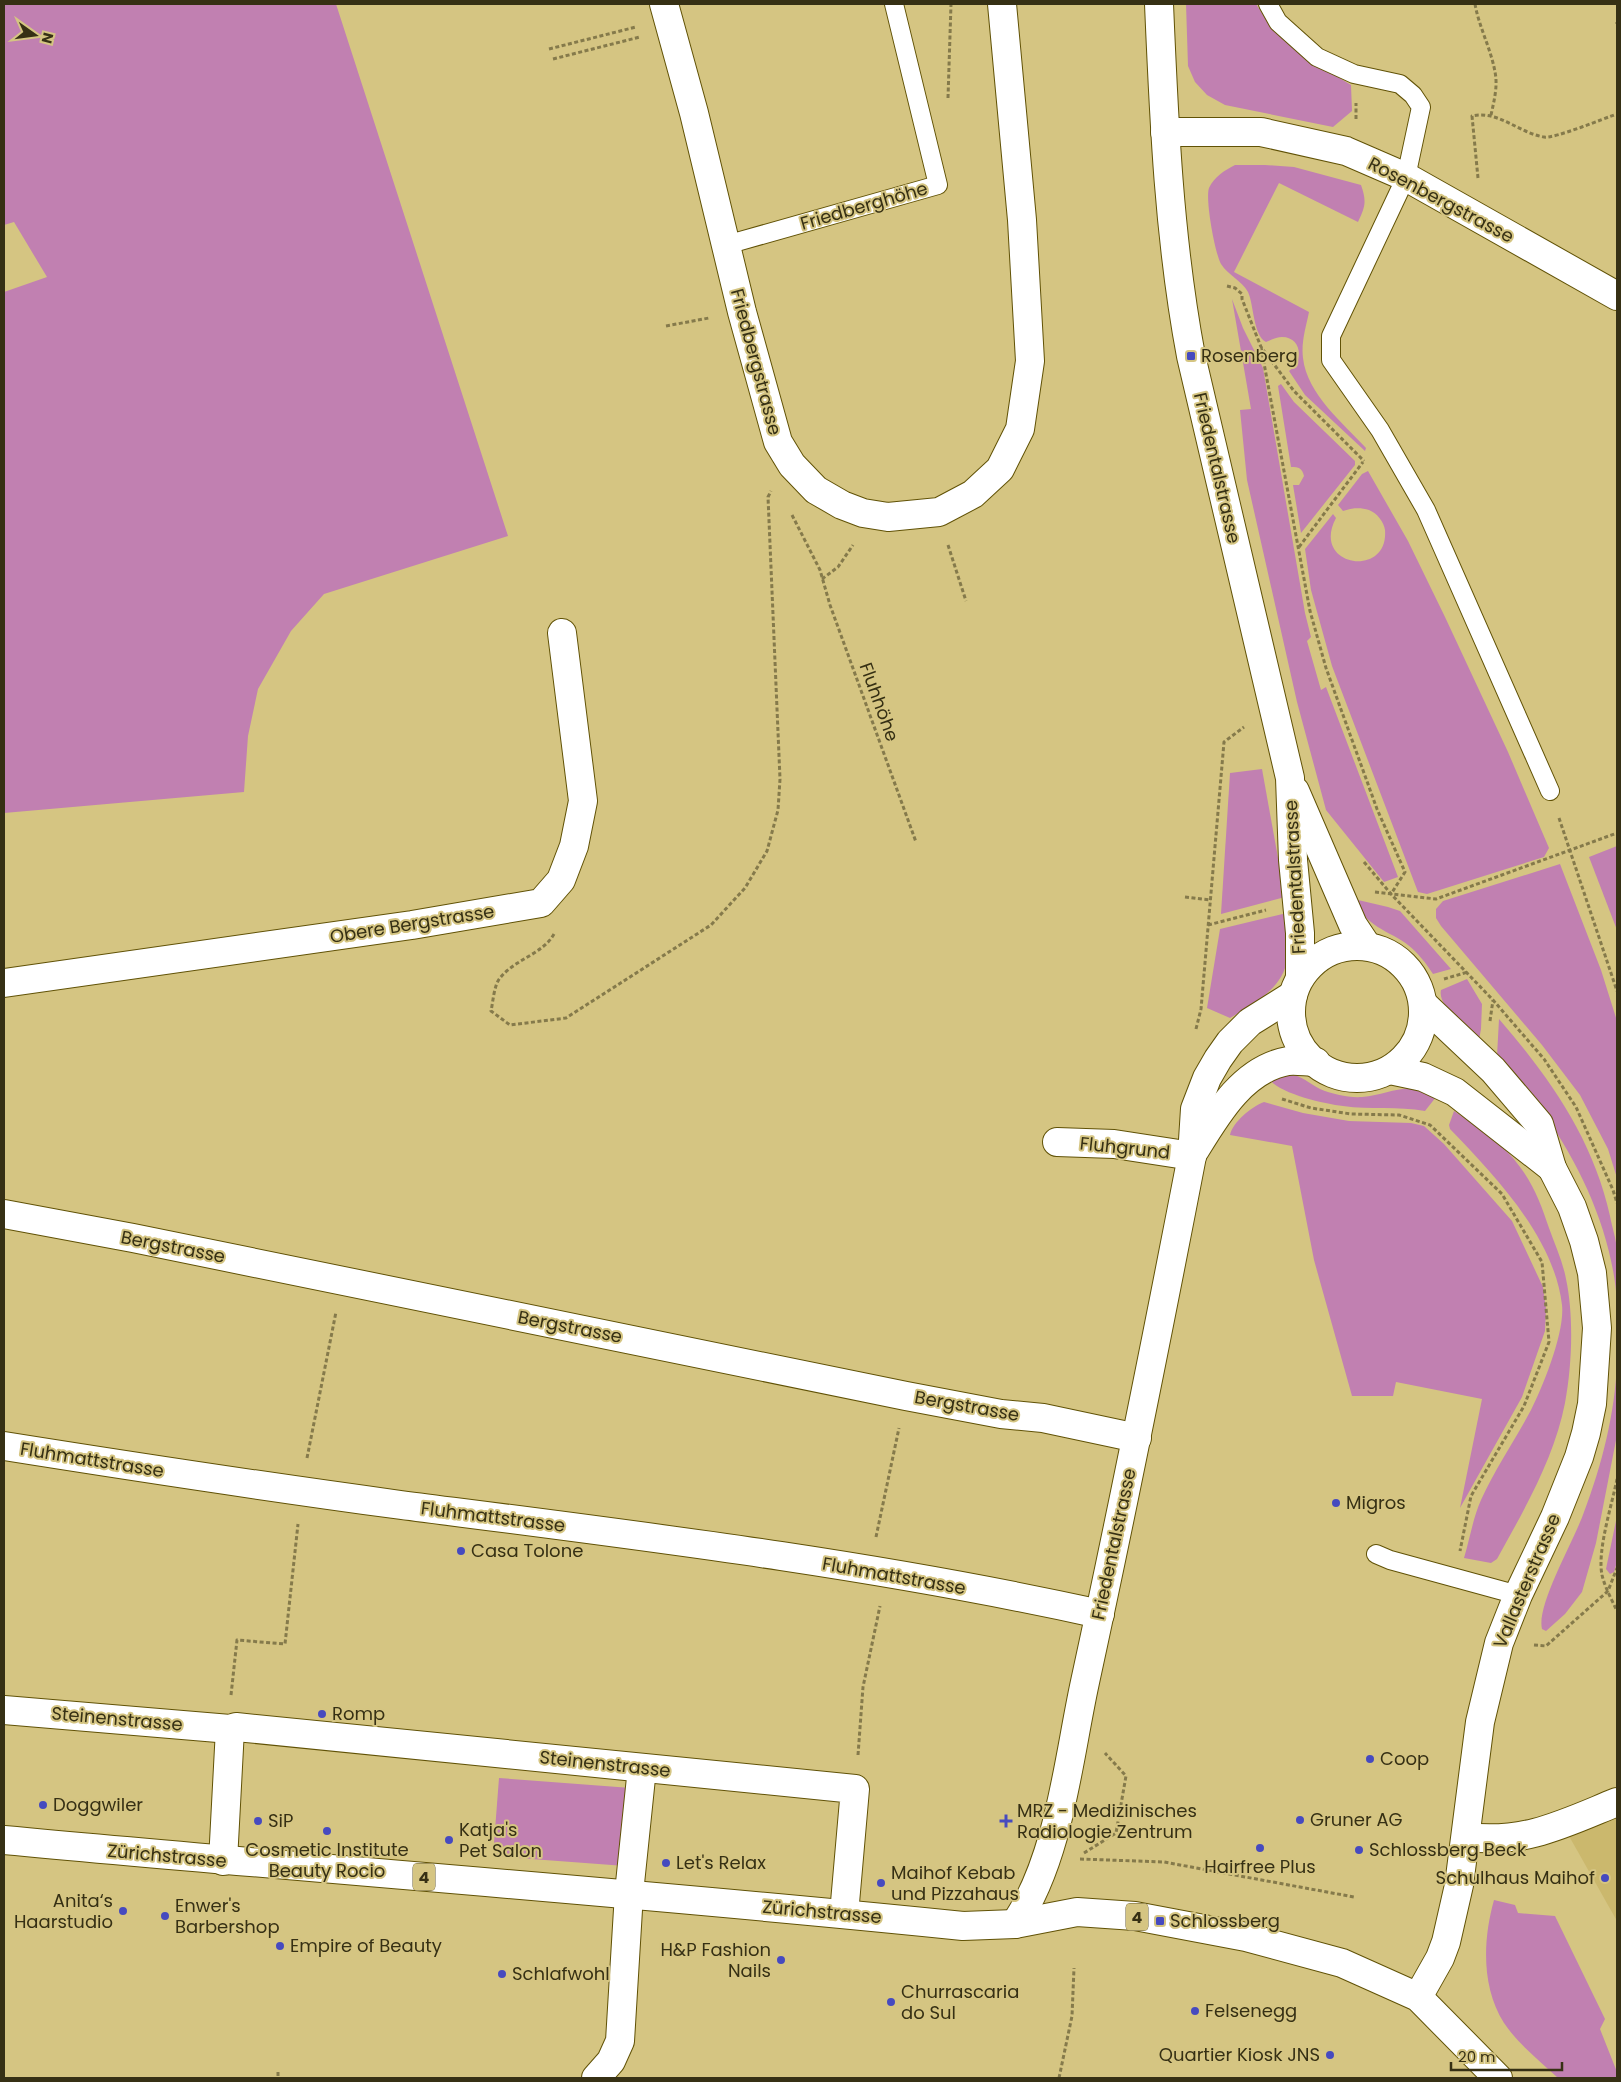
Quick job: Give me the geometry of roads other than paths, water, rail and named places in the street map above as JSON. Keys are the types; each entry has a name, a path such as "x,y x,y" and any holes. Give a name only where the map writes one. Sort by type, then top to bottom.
{"street":[{"name":"Friedbergstrasse","path":"664,4 694,113 742,312 778,442 792,465 816,490 842,505 863,513 888,516 939,512 973,494 1000,469 1020,429 1030,360 1022,220 1002,4"},
{"name":"Friedentalstrasse","path":"1159,4 1172,233 1191,356 1290,778 1353,925 1367,946"},
{"name":"Rosenbergstrasse","path":"1165,132 1261,132 1346,151 1406,177 1617,296"},
{"name":"Obere Bergstrasse","path":"4,983 412,925 541,902 561,880 574,846 583,800 562,633"},
{"name":"Friedentalstrasse","path":"1015,1924 1034,1892 1048,1853 1062,1794 1137,1438 1192,1156 1195,1109 1207,1078 1230,1042 1250,1022 1296,986 1300,933 1293,860 1290,778"},
{"path":"1350,946 1367,946 1384,951 1398,960 1410,972 1423,1004 1422,1024 1410,1051 1390,1070 1359,1077 1342,1076 1325,1069 1300,1045 1293,1029 1291,1013 1296,986 1320,958 1334,950 1350,946"},
{"name":"Vallasterstrasse","path":"1418,1997 1440,1958 1446,1942 1459,1886 1478,1736 1491,1671 1499,1643 1518,1595 1555,1517 1579,1457 1592,1404 1597,1352 1597,1320 1592,1273 1572,1207 1552,1168 1539,1124 1493,1070 1423,1004"},
{"name":"Friedentalstrasse","path":"1192,1156 1222,1107 1253,1077 1271,1066 1290,1061 1316,1062"},
{"name":"Vallasterstrasse","path":"1390,1070 1423,1077 1455,1092 1552,1168"},
{"name":"Fluhgrund","path":"1057,1142 1114,1144 1192,1156"},
{"name":"Bergstrasse","path":"4,1214 939,1402 1001,1414 1043,1418 1137,1438"},
{"name":"Fluhmattstrasse","path":"4,1446 301,1492 643,1536 899,1576 1100,1614"},
{"name":"Steinenstrasse","path":"4,1710 233,1728 855,1789 844,1914"},
{"path":"223,1861 233,1728"},
{"path":"596,2078 611,2061 620,2042 630,1894 642,1768"},
{"path":"1466,1837 1487,1840 1541,1833 1617,1802"},
{"name":"Zürichstrasse","path":"4,1840 223,1861 630,1894 963,1926 1015,1924"},
{"name":"4","path":"1015,1924 1077,1912 1135,1916 1246,1936 1342,1962 1418,1997 1498,2078"}],"lane":[{"name":"Friedberghöhe","path":"726,245 938,185 894,4"},
{"path":"1268,4 1278,22 1317,57 1354,74 1400,84 1413,95 1421,107 1406,177 1331,336 1331,360 1380,430 1426,510 1550,791"},
{"path":"1376,1554 1390,1560 1518,1595"}],"place":[{"name":"Rosenberg","path":"1191,356"},
{"name":"Migros","path":"1336,1503"},
{"name":"Casa Tolone","path":"461,1551"},
{"name":"Romp","path":"322,1714"},
{"name":"Coop","path":"1370,1759"},
{"name":"Doggwiler","path":"43,1805"},
{"name":"Gruner AG","path":"1300,1820"},
{"name":"SiP","path":"258,1821"},
{"name":"MRZ - Medizinisches Radiologie Zentrum","path":"1006,1821"},
{"name":"Cosmetic Institute Beauty Rocio","path":"327,1831"},
{"name":"Katja's Pet Salon","path":"449,1840"},
{"name":"Hairfree Plus","path":"1260,1848"},
{"name":"Schlossberg Beck","path":"1359,1850"},
{"name":"Let's Relax","path":"666,1863"},
{"name":"Schulhaus Maihof","path":"1605,1878"},
{"name":"Maihof Kebab und Pizzahaus","path":"881,1883"},
{"name":"Anita‘s Haarstudio","path":"123,1911"},
{"name":"Enwer's Barbershop","path":"165,1916"},
{"name":"Schlossberg","path":"1160,1921"},
{"name":"Empire of Beauty","path":"280,1946"},
{"name":"H&P Fashion Nails","path":"781,1960"},
{"name":"Schlafwohl","path":"502,1974"},
{"name":"Churrascaria do Sul","path":"891,2002"},
{"name":"Felsenegg","path":"1195,2011"},
{"name":"Quartier Kiosk JNS","path":"1330,2055"}]}
